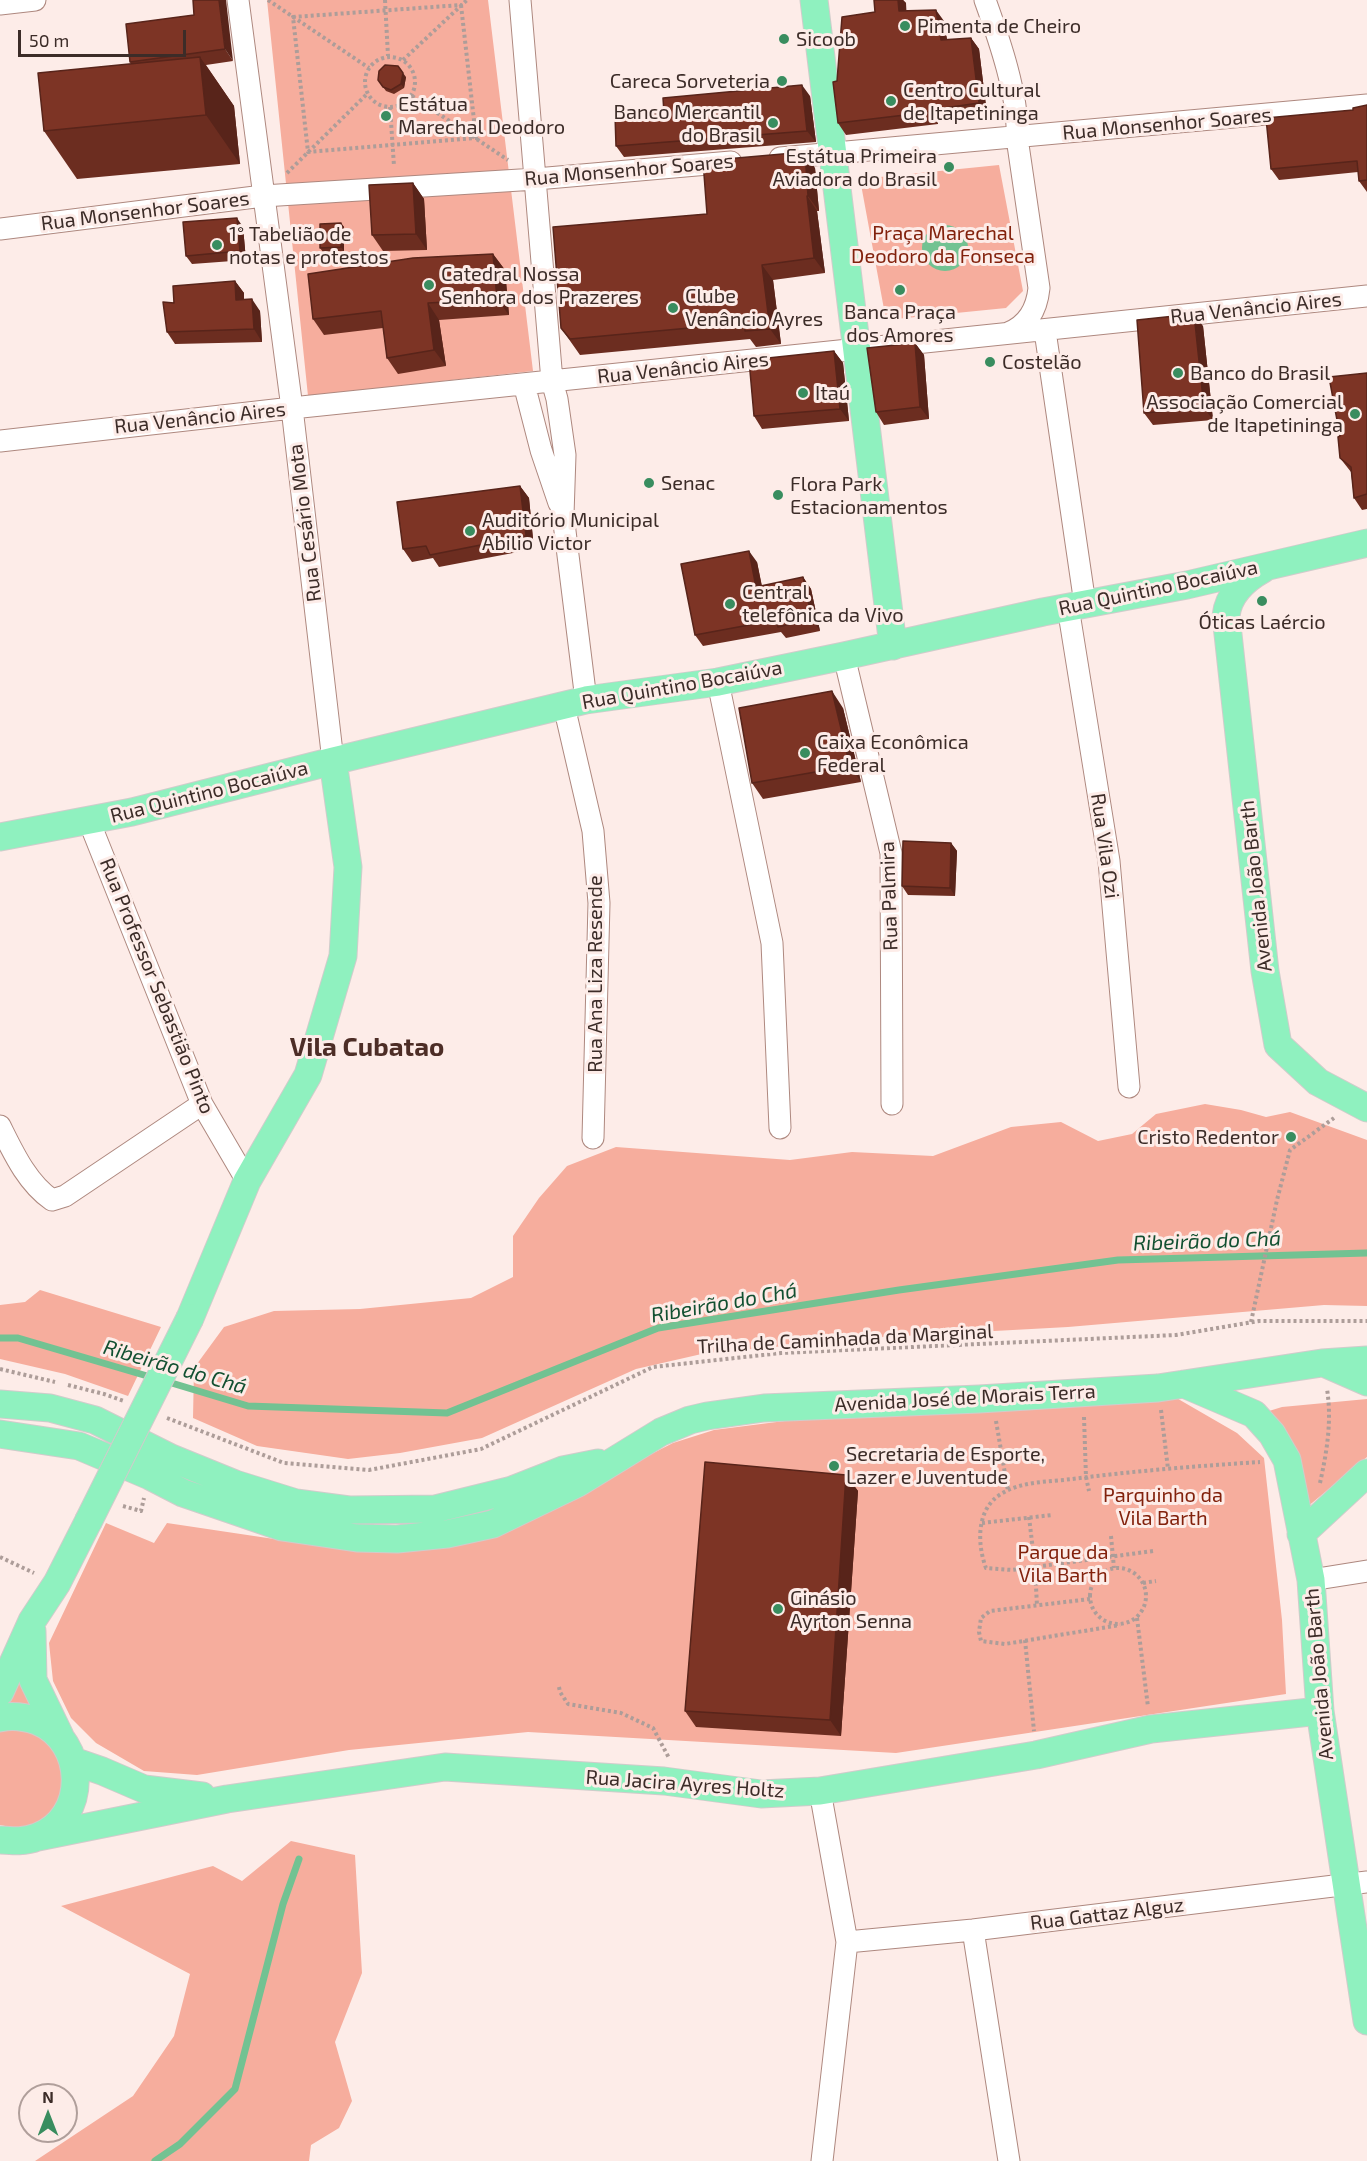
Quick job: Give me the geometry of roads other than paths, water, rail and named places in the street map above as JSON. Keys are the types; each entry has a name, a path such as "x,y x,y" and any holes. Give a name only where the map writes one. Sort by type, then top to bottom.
{"main road":[{"path":"814,0 893,646"},
{"name":"Rua Quintino Bocaiúva","path":"0,837 132,812 575,703 718,682 844,657 1076,605 1187,585 1367,543"},
{"path":"1226,616 1227,607 1243,583 1260,570 1274,564"},
{"path":"1187,585 1208,595 1226,616"},
{"name":"Avenida João Barth","path":"1226,616 1266,971 1278,1045 1318,1082 1361,1105"},
{"path":"0,1692 32,1621 57,1583 190,1318 247,1181 308,1075 343,956 348,867 333,761"},
{"name":"Avenida José de Morais Terra","path":"0,1434 79,1446 150,1476 183,1493 282,1527 357,1538 397,1539 447,1534 493,1524 563,1491 675,1426 698,1418 739,1411 808,1405 992,1398 1171,1386 1322,1363 1367,1360"},
{"path":"1322,1363 1367,1382"},
{"name":"Avenida João Barth","path":"1171,1386 1254,1414 1272,1434 1287,1460 1311,1580 1320,1711 1356,1884 1367,2021"},
{"name":"Avenida José de Morais Terra","path":"0,1404 50,1408 95,1420 171,1458 235,1484 296,1503 349,1510 435,1509 512,1490 562,1470 616,1459"},
{"path":"1301,1534 1364,1479"},
{"path":"14,1842 55,1827 68,1812 75,1793 76,1773 72,1754 61,1737 33,1680 32,1621"},
{"name":"Rua Jacira Ayres Holtz","path":"227,1798 445,1767 681,1783 760,1794 820,1791 1036,1755 1151,1729 1320,1711"},
{"path":"0,1718 26,1717 45,1724 61,1737"},
{"path":"73,1761 144,1789 227,1798"},
{"path":"14,1842 227,1798"}],"street":[{"path":"0,4 35,0"},
{"name":"Rua Cesário Mota","path":"238,0 292,408 333,761"},
{"path":"520,0 537,178 552,381 557,399 565,455 562,515"},
{"path":"985,0 1002,48 1018,123 1017,138 1039,288 1032,315 1013,331 999,336"},
{"name":"Rua Monsenhor Soares","path":"0,230 263,196 537,178 1017,138 1367,105"},
{"name":"Rua Venâncio Aires","path":"0,441 292,408 1367,296"},
{"name":"Rua Vila Ozi","path":"1045,331 1076,605 1109,861 1129,1087"},
{"path":"524,384 541,450 562,515"},
{"name":"Rua Ana Liza Resende","path":"562,515 575,703 593,831 599,903 593,1138"},
{"name":"Rua Palmira","path":"844,657 891,853 892,1104"},
{"path":"718,682 772,943 780,1128"},
{"name":"Rua Professor Sebastião Pinto","path":"89,821 202,1104 247,1181"},
{"path":"0,1126 17,1160 43,1194 52,1200 65,1196 202,1104"},
{"path":"1311,1580 1367,1571"},
{"path":"820,1791 847,1942 822,2161"},
{"name":"Rua Gattaz Alguz","path":"847,1942 973,1930 1356,1884"},
{"path":"973,1930 1009,2161"}],"waterway":[{"name":"Ribeirão do Chá","path":"165,1381 248,1406 447,1413 658,1328 899,1290 1118,1260 1367,1253"},
{"name":"Ribeirão do Chá","path":"0,1338 18,1338 154,1378"},
{"path":"155,2161 180,2144 235,2089 283,1904 299,1859"}],"place":[{"name":"Pimenta de Cheiro","path":"905,26"},
{"name":"Sicoob","path":"784,39"},
{"name":"Careca Sorveteria","path":"782,81"},
{"name":"Centro Cultural de Itapetininga","path":"891,101"},
{"name":"Estátua Marechal Deodoro","path":"386,116"},
{"name":"Banco Mercantil do Brasil","path":"773,123"},
{"name":"Estátua Primeira Aviadora do Brasil","path":"949,167"},
{"name":"1° Tabelião de notas e protestos","path":"217,245"},
{"name":"Catedral Nossa Senhora dos Prazeres","path":"429,285"},
{"name":"Banca Praça dos Amores","path":"900,290"},
{"name":"Clube Venâncio Ayres","path":"673,308"},
{"name":"Costelão","path":"990,362"},
{"name":"Banco do Brasil","path":"1178,373"},
{"name":"Itaú","path":"803,393"},
{"name":"Associação Comercial de Itapetininga","path":"1355,414"},
{"name":"Senac","path":"649,483"},
{"name":"Flora Park Estacionamentos","path":"778,495"},
{"name":"Auditório Municipal Abilio Victor","path":"470,531"},
{"name":"Óticas Laércio","path":"1262,601"},
{"name":"Central telefônica da Vivo","path":"730,604"},
{"name":"Caixa Econômica Federal","path":"805,753"},
{"name":"Cristo Redentor","path":"1291,1137"},
{"name":"Secretaria de Esporte, Lazer e Juventude","path":"834,1466"},
{"name":"Ginásio Ayrton Senna","path":"778,1609"}],"district":[{"name":"Vila Cubatao","path":"367,1047"}],"park label":[{"name":"Praça Marechal Deodoro da Fonseca","path":"943,244"},
{"name":"Parquinho da Vila Barth","path":"1163,1506"},
{"name":"Parque da Vila Barth","path":"1063,1564"}]}
